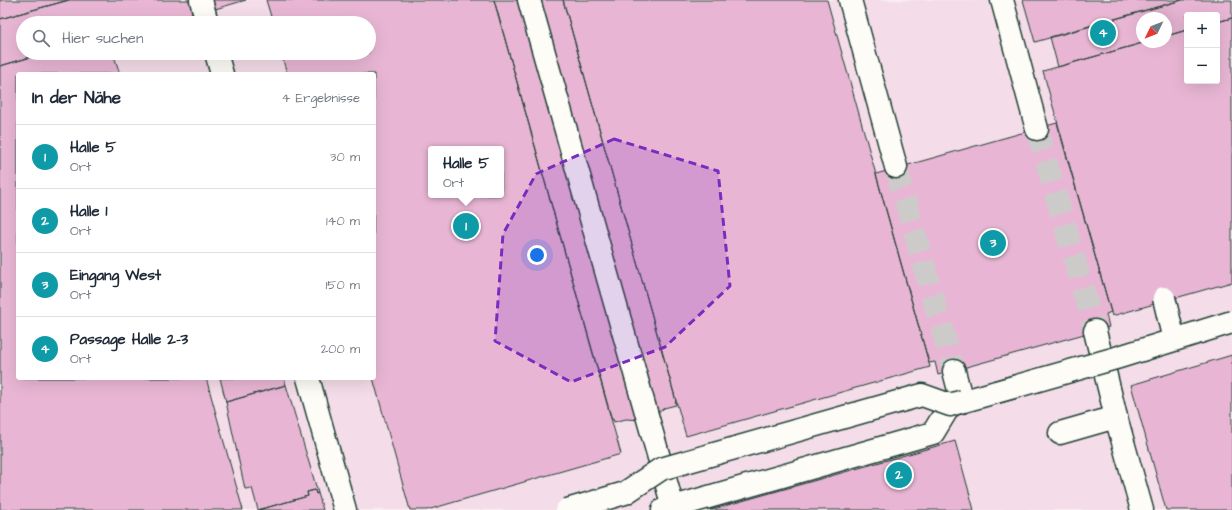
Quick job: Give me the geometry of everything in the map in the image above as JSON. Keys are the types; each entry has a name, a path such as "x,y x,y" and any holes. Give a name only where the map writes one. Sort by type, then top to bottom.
{"lane":[{"path":"201,0 205,16"},
{"path":"528,0 661,468 668,509 933,433 956,404 954,371"},
{"path":"850,0 896,167"},
{"path":"1002,0 1037,129"},
{"path":"218,60 221,72"},
{"path":"1164,295 1174,340"},
{"path":"625,493 661,468 922,395 956,404 1102,363 1232,322"},
{"path":"1095,331 1116,417 1142,510"},
{"path":"566,510 625,493 660,469 914,397 922,395 950,405 1174,340"},
{"path":"309,380 345,510"},
{"path":"1060,433 1116,417"}],"highlighted area":[{"path":"614,139 718,171 730,286 665,347 571,382 495,341 503,234 536,174"}],"shaded area":[{"path":"0,0 1232,0 1232,510 0,510"}],"building":[{"path":"0,0 69,0 0,19"},
{"path":"69,0 194,0 198,12 184,16 16,16 16,60 21,60 0,66 0,19"},
{"path":"194,0 246,0 198,14"},
{"path":"266,0 494,0 621,454 427,510 410,510 374,380 376,380 376,72 286,72 283,60 376,60 376,16 271,16"},
{"path":"494,0 563,0 676,401 676,405 664,408 656,415 642,420 626,419 614,422 613,419 612,420"},
{"path":"563,0 827,0 930,367 686,436"},
{"path":"1023,0 1182,0 1136,12 1035,42"},
{"path":"1182,0 1232,0 1232,18 1220,21 1220,12 1184,12 1184,31 1172,34 1172,12 1139,12"},
{"path":"1136,13 1136,45 1058,67 1050,37"},
{"path":"1232,18 1232,282 1112,316 1043,71 1136,45 1136,48 1172,48 1172,34 1184,31 1184,84 1220,84 1220,21"},
{"path":"21,60 115,60 119,72 16,72 16,380 207,380 243,510 0,510 0,66"},
{"path":"1057,123 1111,312 1106,314 1109,327 938,375 935,362 929,363 876,174"},
{"path":"1232,355 1232,510 1166,510 1131,385"},
{"path":"220,380 285,380 286,385 226,402"},
{"path":"286,385 318,493 316,494 315,490 307,492 308,496 258,510 252,488 245,489 226,402"},
{"path":"955,441 974,510 710,510"},
{"path":"315,490 316,494 318,493 323,510 258,510 308,496 307,492"}],"tunnel":[{"path":"1037,129 1095,331"},
{"path":"896,167 954,371"}],"place":[{"name":"Passage Halle 2-3","path":"1103,33"},
{"name":"Halle 5","path":"466,226"},
{"name":"Eingang West","path":"993,243"},
{"name":"Halle 1","path":"899,475"}]}
